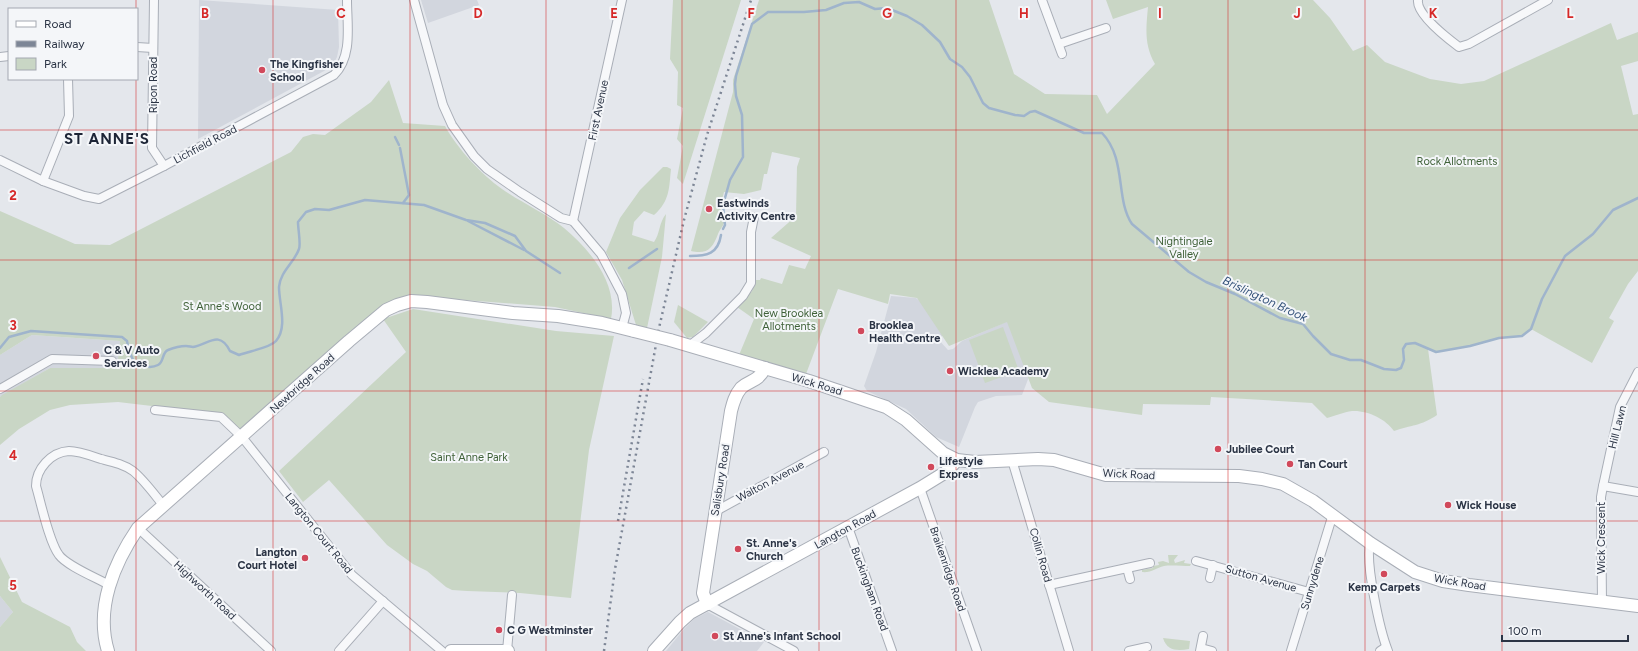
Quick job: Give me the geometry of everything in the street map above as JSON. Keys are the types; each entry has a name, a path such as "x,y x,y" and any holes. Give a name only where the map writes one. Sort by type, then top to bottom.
{"street":[{"name":"Ripon Road","path":"154,0 152,148 164,166"},
{"name":"Lichfield Road","path":"0,160 43,181 84,196 100,198 164,166 334,75 342,64 346,53 347,0"},
{"path":"414,0 443,105 452,125 474,156 487,169 561,218 573,221 601,254 622,294 626,313 622,328"},
{"name":"First Avenue","path":"573,221 622,0"},
{"path":"1042,0 1062,54"},
{"path":"1418,0 1417,5 1422,14 1459,47 1469,44 1548,0"},
{"path":"1059,44 1106,28"},
{"path":"138,47 153,48"},
{"path":"43,181 69,116 68,80"},
{"path":"689,346 706,333 743,296 751,283 751,232 754,217"},
{"name":"Newbridge Road","path":"108,651 104,628 109,585 117,563 138,528 242,437 348,341 386,310 411,301 428,302 513,313 558,316 602,323 622,328"},
{"name":"Wick Road","path":"622,328 670,340 809,381 886,407 906,420 943,453 957,460 975,462 1032,459 1054,460 1106,475 1215,475 1262,479 1283,484 1333,514 1370,543 1415,572 1443,581 1638,606"},
{"path":"0,389 52,359 112,361"},
{"name":"Salisbury Road","path":"707,604 703,593 730,418 735,397 742,388 760,377 765,368"},
{"name":"Hill Lawn","path":"1604,486 1620,408 1635,385 1638,372"},
{"name":"Langton Court Road","path":"155,410 221,417 242,437 352,575 442,651"},
{"path":"109,585 68,563 60,556 54,546 36,486 36,478 40,470 52,458 69,451 124,465 135,473 163,505"},
{"name":"Walton Avenue","path":"716,510 824,452"},
{"name":"Langton Road","path":"707,604 920,488 946,472 957,460"},
{"name":"Collin Road","path":"1012,460 1069,651"},
{"name":"Wick Crescent","path":"1602,602 1601,497 1604,486 1638,492"},
{"name":"Braikenridge Road","path":"920,488 977,651"},
{"name":"Sunnydene","path":"1291,651 1333,514"},
{"name":"Buckingham Road","path":"848,527 892,651"},
{"name":"Highworth Road","path":"138,528 271,651"},
{"path":"1370,543 1368,557 1385,650"},
{"name":"Sutton Avenue","path":"1196,561 1309,592"},
{"path":"1049,585 1150,563"},
{"name":"Sutton Avenue","path":"1210,578 1213,565"},
{"path":"1127,568 1130,579"},
{"path":"451,651 508,651 512,595"},
{"path":"339,651 383,601"},
{"path":"654,651 690,613 707,604 794,651"},
{"path":"1203,636 1200,650 1212,651"},
{"path":"1129,651 1147,645"}],"shaded area":[{"name":"The Kingfisher School","path":"199,0 338,10 339,47 337,57 333,65 324,71 198,139"},
{"path":"421,0 477,0 479,5 428,23"},
{"name":"Wicklea Academy","path":"891,296 916,298 953,329 938,339 948,350 953,349 962,341 1020,316 1030,374 1022,395 996,396 978,402 959,447 936,437 906,409 867,391 864,386 876,352"},
{"path":"32,335 120,341 117,368 50,368 0,397 0,355"},
{"path":"0,596 13,612 0,627"},
{"name":"St Anne's Infant School","path":"708,612 764,642 757,651 666,651 694,619"}],"green space":[{"path":"673,0 741,0 683,184 677,178 683,146 677,139 683,108 677,105 678,72 670,59"},
{"name":"Nightingale Valley","path":"759,0 989,0 1014,74 1045,94 1097,95 1107,114 1155,64 1151,57 1147,43 1146,29 1148,7 1113,19 1106,0 1313,0 1330,18 1353,51 1367,45 1385,62 1430,79 1461,84 1484,81 1611,23 1617,40 1638,32 1638,61 1621,66 1633,115 1638,114 1638,271 1628,284 1609,318 1614,321 1592,363 1531,329 1522,336 1499,338 1470,346 1436,352 1428,349 1437,415 1421,423 1394,431 1381,419 1364,412 1352,411 1327,418 1312,403 1211,397 1210,405 1143,404 1142,415 1049,402 1032,388 1007,322 949,346 917,298 890,294 888,304 838,289 806,374 739,355 754,319 737,307 752,291 756,280 760,280 761,278 782,284 789,265 805,269 811,256 771,238 796,216 797,167 800,158 772,152 767,174 764,174 761,190 744,194 724,192 720,208 724,223 714,243 705,251 691,251 733,92 733,80"},
{"name":"St Anne's Wood","path":"389,80 403,123 445,126 463,152 494,183 557,223 583,246 600,268 606,280 612,306 611,319 555,307 413,296 398,298 389,303 239,430 227,417 211,413 118,402 70,405 50,410 19,429 0,445 0,397 2,395 50,368 117,368 120,341 32,335 0,355 0,211 75,244 110,245 291,152 303,137 313,134 325,135 371,102"},
{"path":"663,167 671,169 666,199 654,215 644,211 634,222 632,235 654,242 666,214 662,257 647,328 636,325 622,280 606,252 620,218 640,190"},
{"path":"678,305 708,322 693,337 687,338 674,322"},
{"name":"Saint Anne Park","path":"413,309 556,331 614,336 589,450 571,598 520,593 452,590 446,587 427,571 413,564 387,545 329,480 303,502 279,471 406,352 383,319"},
{"path":"1003,327 1019,371 985,383 969,340"},
{"path":"1168,555 1178,555 1174,560 1175,563 1185,560 1184,563 1191,564 1190,566 1164,566 1151,571 1142,572 1142,570 1159,565 1158,562 1163,561 1169,563"},
{"path":"0,557 22,602 70,627 77,642 86,651 0,651 0,627 13,612 0,596"},
{"path":"1163,638 1190,641 1189,649 1177,650 1170,648"}],"waterway":[{"name":"Brislington Brook","path":"723,229 725,225 723,205 730,180 743,157 742,115 736,96 735,84 736,76 752,24 768,12 804,12 826,10 844,3 859,2 875,9 887,8 907,16 922,25 940,42 950,59 962,67 970,77 983,103 989,108 1024,116 1035,111 1084,133 1102,133 1110,143 1115,155 1124,203 1132,224 1189,272 1206,282 1235,294 1280,318 1303,324 1331,354 1350,360 1361,360 1384,369 1396,370 1401,368 1404,360 1403,349 1406,344 1415,343 1436,352 1470,346 1499,338 1522,336 1531,329 1542,299 1565,256 1593,234 1613,210 1638,198"},
{"path":"395,137 399,145"},
{"path":"400,148 409,195 403,203"},
{"name":"Brislington Brook","path":"0,348 9,337 31,331 122,337 127,341 129,351 134,362 149,367 160,364 166,351 168,350 182,346 198,346 213,340 222,341 226,344 230,351 239,355 269,346 276,341 282,329 279,287 284,272 294,259 300,247 298,222 306,212 315,209 329,210 365,200 424,205 466,220 485,223 515,236 526,251 560,273"},
{"name":"Brislington Brook","path":"468,221 524,250"},
{"name":"Brislington Brook","path":"690,256 711,253 720,241 721,235"},
{"name":"Brislington Brook","path":"629,268 657,249"}],"railway":[{"path":"604,651 615,569 659,328 684,220 707,135 751,0"},
{"path":"618,521 643,379"}],"place":[{"name":"The Kingfisher School","path":"262,70"},
{"name":"Eastwinds Activity Centre","path":"709,209"},
{"name":"Brooklea Health Centre","path":"861,331"},
{"name":"C & V Auto Services","path":"96,356"},
{"name":"Wicklea Academy","path":"950,371"},
{"name":"Jubilee Court","path":"1218,449"},
{"name":"Tan Court","path":"1290,464"},
{"name":"Lifestyle Express","path":"931,467"},
{"name":"Wick House","path":"1448,505"},
{"name":"St. Anne's Church","path":"738,549"},
{"name":"Langton Court Hotel","path":"305,558"},
{"name":"Kemp Carpets","path":"1384,574"},
{"name":"C G Westminster","path":"499,630"},
{"name":"St Anne's Infant School","path":"715,636"}],"district":[{"name":"ST ANNE'S","path":"107,139"}],"park label":[{"name":"Rock Allotments","path":"1457,161"},
{"name":"New Brooklea Allotments","path":"789,319"}]}
